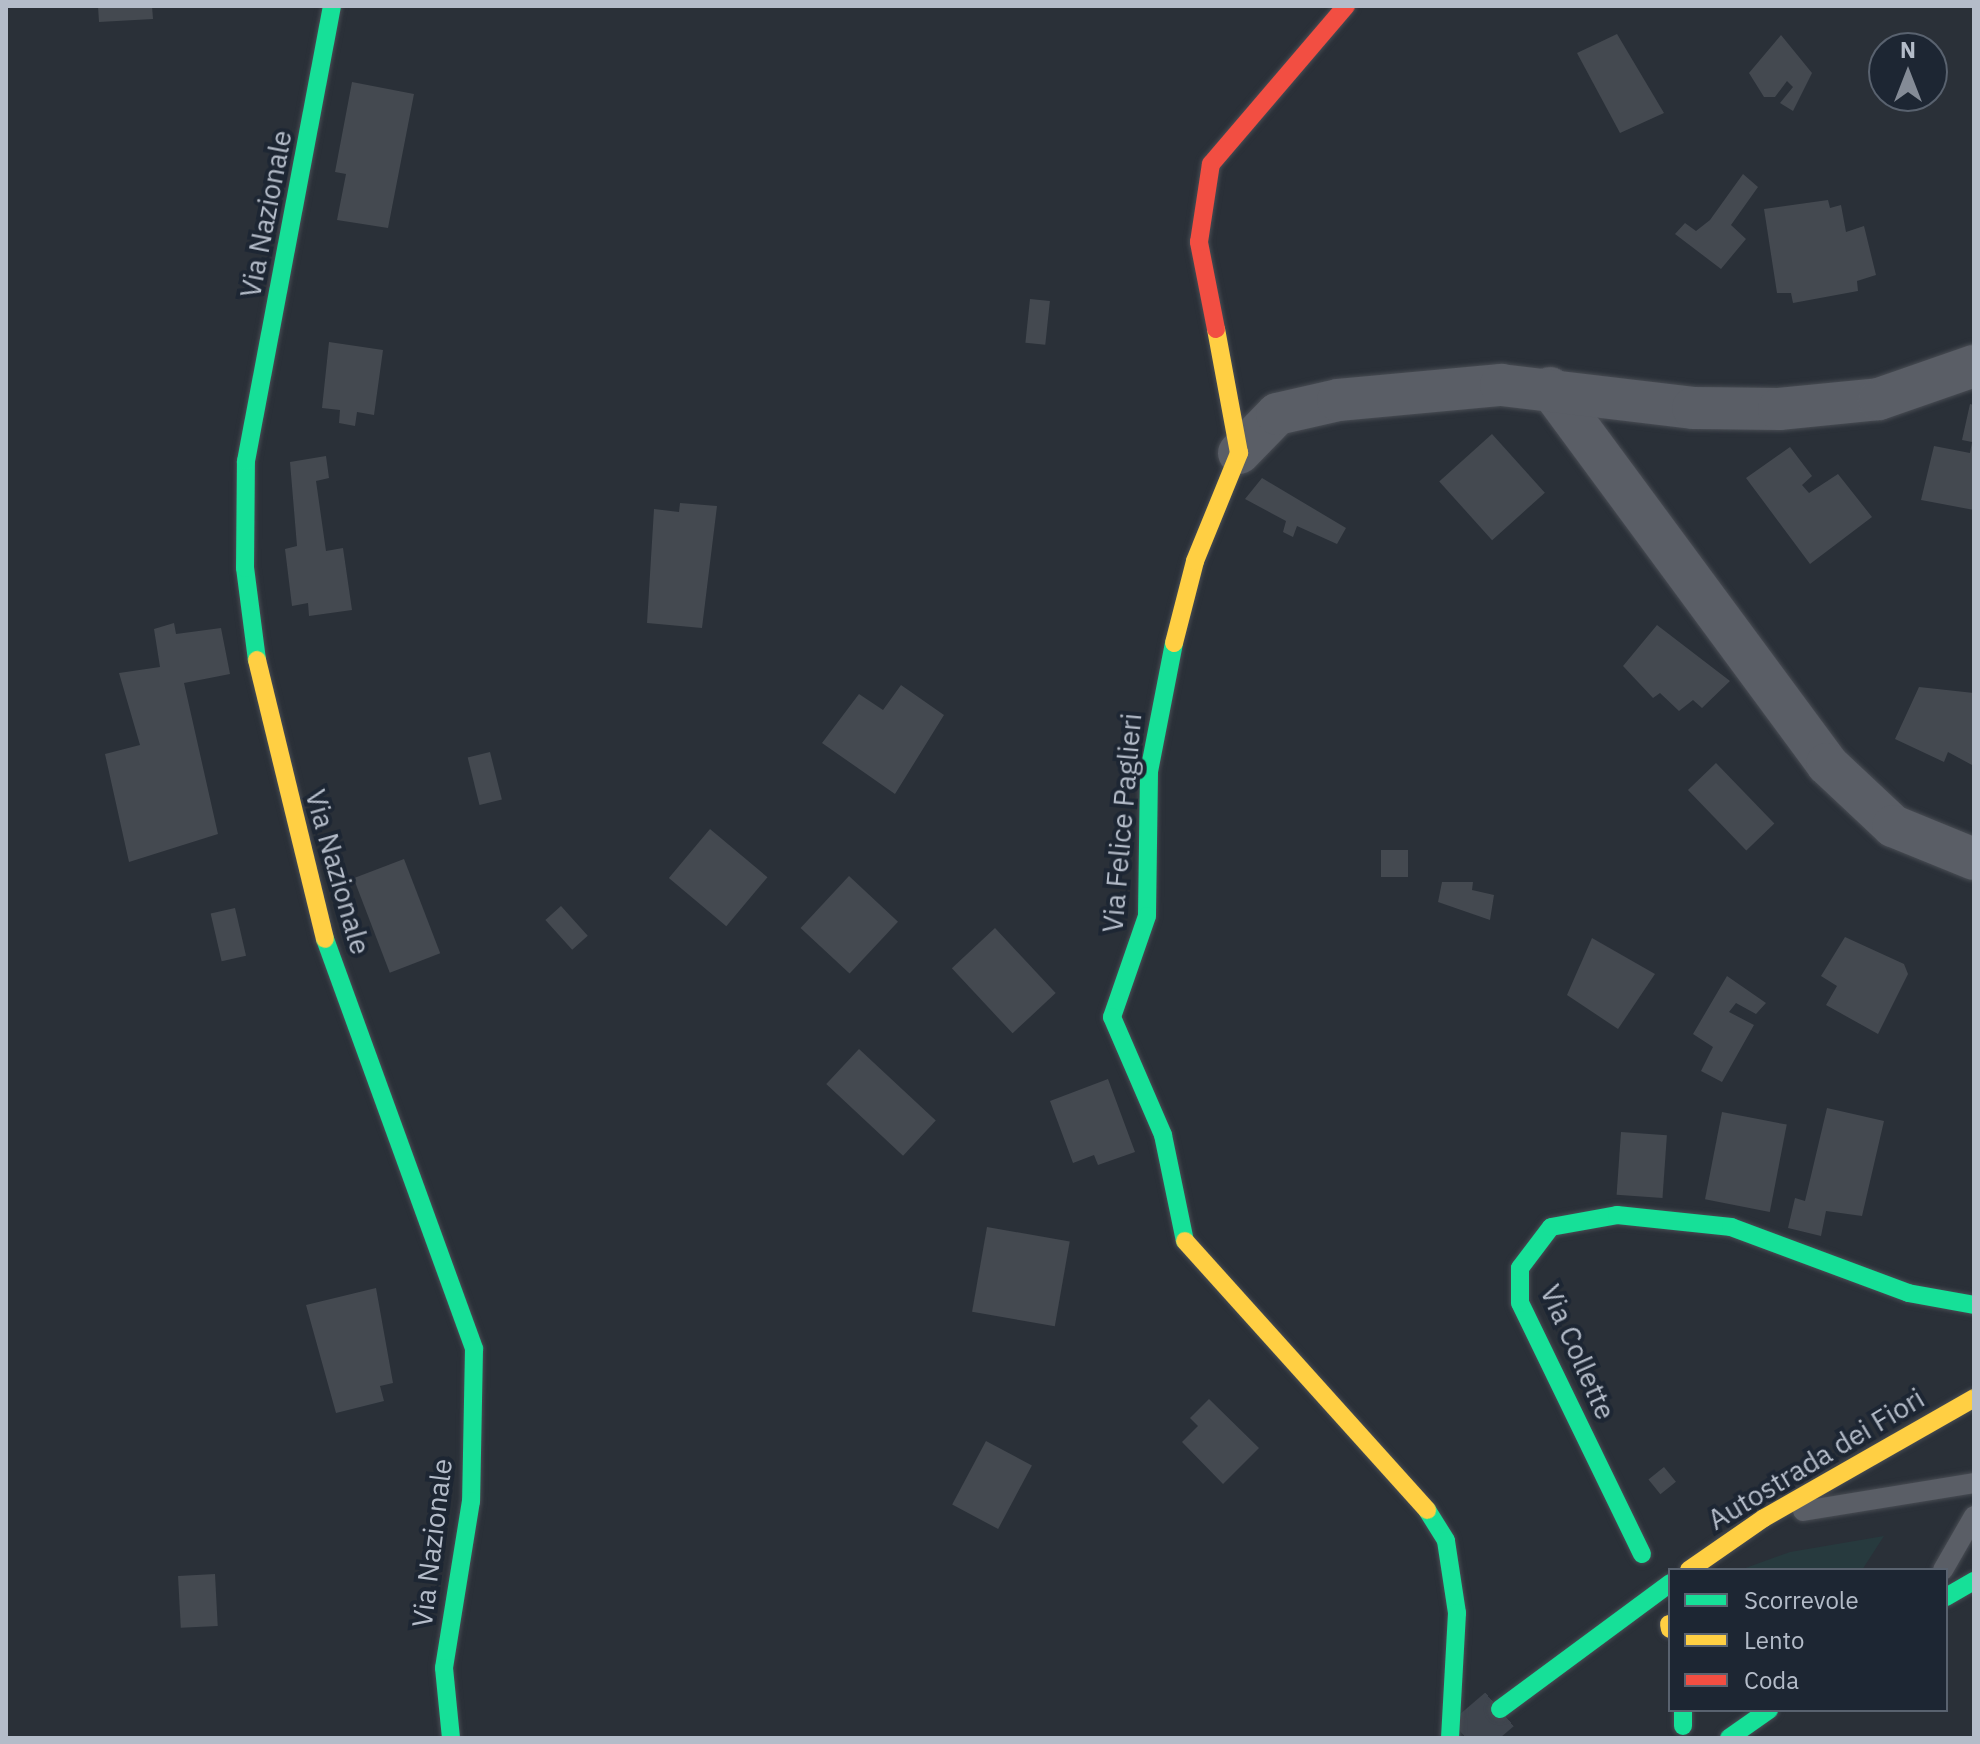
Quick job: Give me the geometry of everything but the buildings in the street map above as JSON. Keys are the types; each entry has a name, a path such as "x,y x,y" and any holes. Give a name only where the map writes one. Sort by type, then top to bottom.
{"main road":[{"name":"Via Nazionale","path":"332,6 248,447 245,568 258,669 313,906 474,1349 471,1501 444,1668 451,1738"},
{"path":"1239,453 1199,242 1211,164 1346,6"},
{"name":"Via Felice Paglieri","path":"1239,453 1195,561 1172,650 1149,772 1147,916 1112,1017 1163,1135 1186,1248 1415,1491 1446,1541 1457,1613 1450,1738"},
{"name":"Via Collette","path":"1642,1554 1520,1303 1520,1268 1551,1227 1617,1215 1731,1227 1908,1293 1974,1305"},
{"name":"Autostrada dei Fiori","path":"1692,1568 1764,1518 1974,1398"},
{"path":"1948,1596 1974,1581"},
{"path":"1500,1709 1668,1584"},
{"path":"1729,1738 1766,1712"}],"street":[{"path":"1239,453 1277,414 1338,400 1443,388 1550,388 1693,408 1779,409 1879,399 1974,366"},
{"path":"1550,388 1827,764 1893,826 1974,859"}],"lane":[{"path":"1764,1518 1974,1483"},
{"path":"1944,1568 1974,1516"}],"green space":[{"path":"1884,1536 1863,1568 1746,1568 1790,1552"}],"tunnel":[{"path":"1466,1738 1500,1709"}],"traffic: fast":[{"path":"257,660 245,568 246,461 332,6"},
{"path":"1174,643 1149,772 1147,916 1112,1017 1163,1135 1185,1241"},
{"path":"325,939 474,1349 471,1501 444,1668 451,1738"},
{"path":"1642,1554 1520,1303 1520,1268 1551,1227 1617,1215 1731,1227 1908,1293 1974,1305"},
{"path":"1427,1510 1446,1541 1457,1613 1450,1738"},
{"path":"1948,1596 1974,1581"},
{"path":"1500,1709 1668,1584"},
{"path":"1683,1712 1683,1726"},
{"path":"1729,1738 1766,1712"}],"traffic: slow":[{"path":"1174,643 1195,561 1239,453 1216,329"},
{"path":"257,660 325,939"},
{"path":"1185,1241 1427,1510"},
{"path":"1692,1568 1764,1518 1974,1398"}],"traffic: jam":[{"path":"1216,329 1199,242 1211,164 1346,6"}]}
